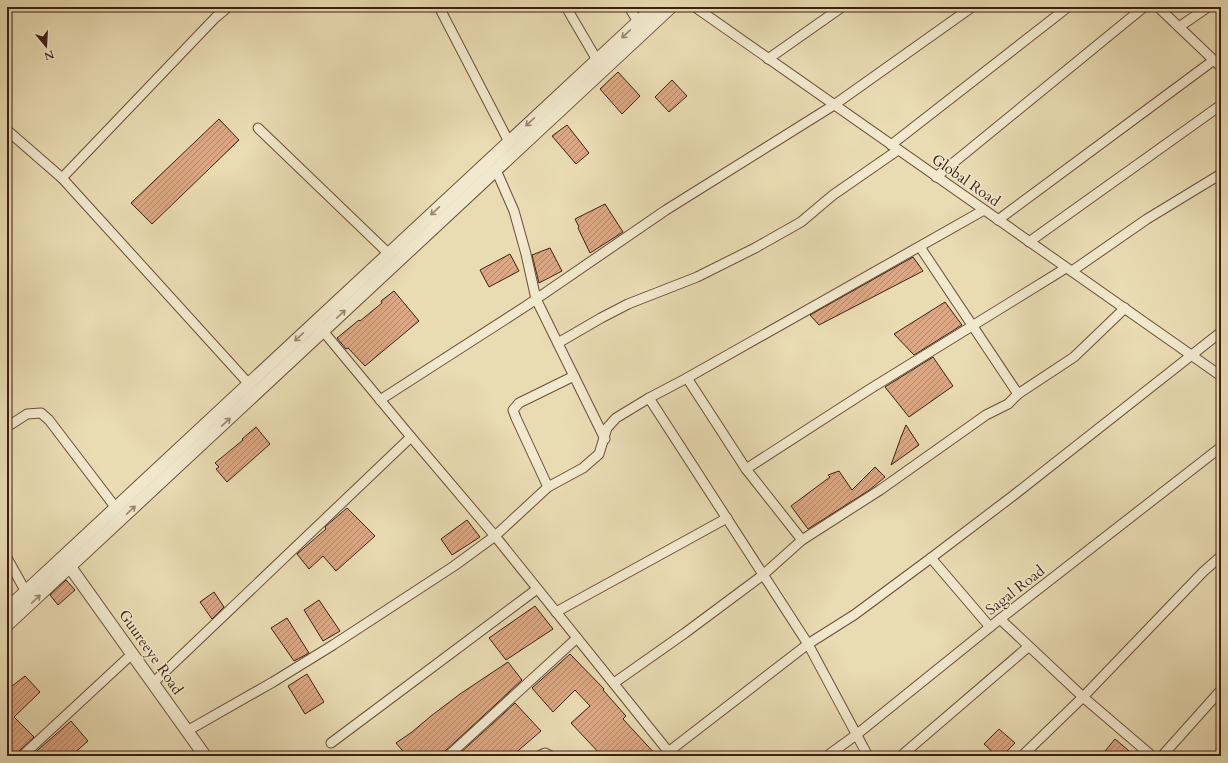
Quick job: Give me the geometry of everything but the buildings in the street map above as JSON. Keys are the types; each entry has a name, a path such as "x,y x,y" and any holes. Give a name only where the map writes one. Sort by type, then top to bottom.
{"street":[{"path":"62,178 215,18 228,7"},
{"path":"439,7 509,142"},
{"path":"566,7 597,60"},
{"path":"629,7 638,22"},
{"path":"7,609 249,384 320,326 389,254 654,7"},
{"path":"7,626 320,326 496,170 671,7"},
{"name":"Global Road","path":"695,7 1221,376"},
{"path":"768,58 842,7"},
{"path":"380,400 536,299 666,210 834,105 972,7"},
{"path":"558,343 628,304 697,277 755,248 801,222 833,194 895,147 1068,7"},
{"path":"936,176 1144,7"},
{"path":"998,220 1218,63 1158,7"},
{"path":"1179,27 1208,7"},
{"path":"1029,242 1221,105"},
{"path":"258,128 389,254"},
{"path":"8,131 62,178 249,384"},
{"path":"496,170 514,211 526,254 536,299 605,439"},
{"path":"746,469 972,325 1069,270 1147,219 1221,174"},
{"path":"187,731 273,682 333,645 454,566 495,536 548,487 583,468 599,454 605,439 607,428 616,418 648,398 687,378 984,210"},
{"path":"920,247 1018,394"},
{"path":"614,683 763,575 802,540 880,490 986,415 1008,404 1018,394 1074,357 1125,308"},
{"path":"320,326 380,400 495,536 614,683 668,755 808,644 854,615 1014,495 1221,332"},
{"path":"548,487 513,410 519,403 574,376"},
{"path":"687,378 746,469 802,540"},
{"path":"648,398 808,644 868,756"},
{"path":"7,427 27,414 41,413 49,420 116,508"},
{"path":"153,683 411,437"},
{"name":"Sagal Road","path":"828,756 1000,619 1221,447"},
{"path":"556,612 727,518"},
{"path":"1022,756 1082,697 1202,572 1221,556"},
{"path":"7,558 26,592"},
{"path":"931,558 990,627"},
{"name":"Guureeye Road","path":"70,566 205,756"},
{"path":"331,743 537,589"},
{"path":"1000,619 1082,697 1152,756"},
{"path":"448,756 577,638"},
{"path":"901,756 1028,647"},
{"path":"22,756 132,654"},
{"path":"1162,756 1221,690"},
{"path":"539,756 545,753 551,756"}]}
